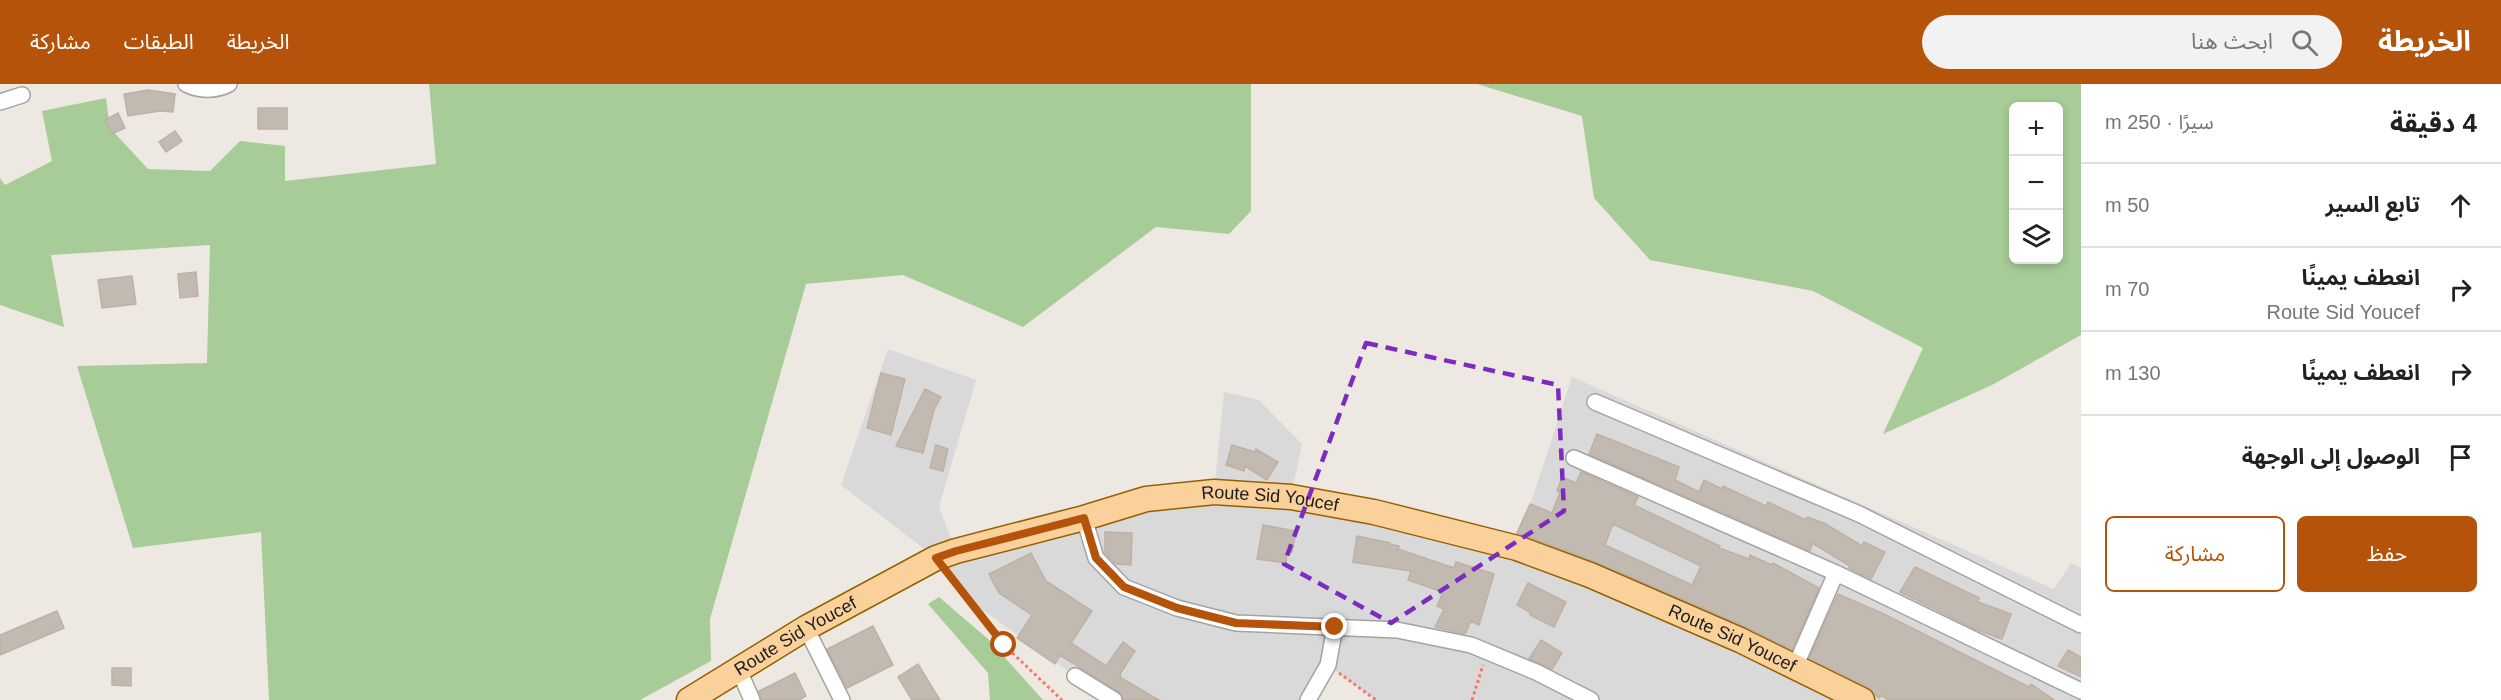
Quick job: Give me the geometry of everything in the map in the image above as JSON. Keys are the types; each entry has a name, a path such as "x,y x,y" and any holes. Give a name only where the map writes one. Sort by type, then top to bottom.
{"main road":[{"name":"Route Sid Youcef","path":"689,700 806,628 936,558 1146,499 1214,492 1291,497 1374,512 1517,548 1590,575 1740,640 1862,700"}],"street":[{"path":"186,84 195,89 221,88 229,84"},
{"path":"0,102 22,95"},
{"path":"1595,402 1859,514 2081,625"},
{"path":"1574,458 1836,573 2081,691"},
{"path":"1084,518 1096,558 1124,587 1177,608 1236,623 1397,630 1471,645 1536,672 1591,700"},
{"path":"1795,667 1836,573"},
{"path":"1308,700 1328,665 1335,627"},
{"path":"806,628 842,700"},
{"path":"738,668 752,700"},
{"path":"1075,676 1114,700"}],"path":[{"path":"936,558 1004,645 1062,700"},
{"path":"1472,700 1487,652"},
{"path":"1328,665 1376,700"}],"highlighted area":[{"path":"1366,343 1558,385 1564,511 1391,623 1284,564"}],"shaded area":[{"path":"888,349 976,380 939,507 956,551 1214,492 1224,392 1259,400 1302,444 1291,497 1516,548 1572,377 2054,589 2071,563 2081,568 2081,700 1376,700 1328,666 1308,700 1114,700 1075,676 963,596 936,558 841,485"}],"green space":[{"path":"429,84 1251,84 1251,211 1229,234 1156,227 1023,327 903,275 806,284 710,619 711,661 640,700 269,700 261,532 133,548 77,366 207,363 210,245 51,255 64,327 0,305 0,178 5,185 52,161 42,111 106,98 110,128 148,169 210,171 240,141 285,146 285,181 436,164"},
{"path":"1477,84 2081,84 2081,335 1992,385 1883,434 1923,348 1813,291 1650,260 1594,198 1582,116"},
{"path":"939,597 988,639 1043,700 990,700 988,673 928,604"}],"building":[{"path":"148,90 175,94 173,112 160,111 128,116 124,94"},
{"path":"258,108 287,108 287,129 258,129"},
{"path":"118,113 125,128 112,134 105,120"},
{"path":"175,131 182,141 166,152 159,142"},
{"path":"196,272 198,296 180,298 178,274"},
{"path":"132,276 136,304 102,308 98,280"},
{"path":"881,373 905,379 891,435 867,428"},
{"path":"925,389 941,397 934,410 923,453 896,446"},
{"path":"1597,434 1679,467 1675,480 1699,492 1704,480 1722,489 1723,486 1766,506 1768,502 1806,520 1807,517 1824,523 1862,546 1864,542 1885,552 1871,579 1849,568 1850,566 1812,543 1810,551 1589,454"},
{"path":"936,445 948,449 943,471 930,468"},
{"path":"1232,445 1255,452 1256,449 1278,462 1267,480 1245,466 1244,471 1226,465"},
{"path":"1581,472 1638,497 1634,505 1720,546 1719,548 1749,559 1750,555 1772,565 1773,563 1819,588 1792,650 1746,627 1596,562 1517,533 1530,504 1552,513 1560,492 1557,491 1562,477 1576,483","holes":["1613,524 1701,566 1692,585 1605,545"]},
{"path":"1263,525 1296,531 1292,552 1287,551 1286,563 1257,559"},
{"path":"1105,532 1132,533 1131,565 1116,564 1105,553"},
{"path":"1357,536 1390,543 1399,546 1398,549 1454,568 1456,562 1494,574 1479,625 1471,621 1465,634 1435,627 1444,609 1437,606 1443,592 1408,580 1411,571 1353,562"},
{"path":"1031,553 1046,581 1092,611 1071,643 1106,666 1123,642 1135,651 1120,674 1121,678 1159,700 1124,700 1119,692 1060,655 1055,664 1017,638 1032,615 999,593 989,574"},
{"path":"1915,567 1979,598 1978,602 2011,614 2002,639 1975,629 1900,592"},
{"path":"1528,583 1566,602 1554,627 1530,615 1531,613 1517,605"},
{"path":"1838,594 1884,614 2029,687 2031,684 2054,700 1888,700 1881,695 1879,698 1868,687 1809,658"},
{"path":"57,611 64,628 0,655 0,635"},
{"path":"873,626 893,665 847,688 827,649"},
{"path":"1541,640 1562,653 1552,669 1529,659"},
{"path":"2068,650 2081,657 2081,677 2058,666"},
{"path":"918,664 940,700 912,700 898,677"},
{"path":"112,668 131,668 131,686 112,685"},
{"path":"795,673 806,696 799,700 762,700 759,691"}],"route":[{"path":"1004,645 963,596 936,558 1084,518 1096,558 1124,587 1177,608 1236,623 1335,627"}]}
